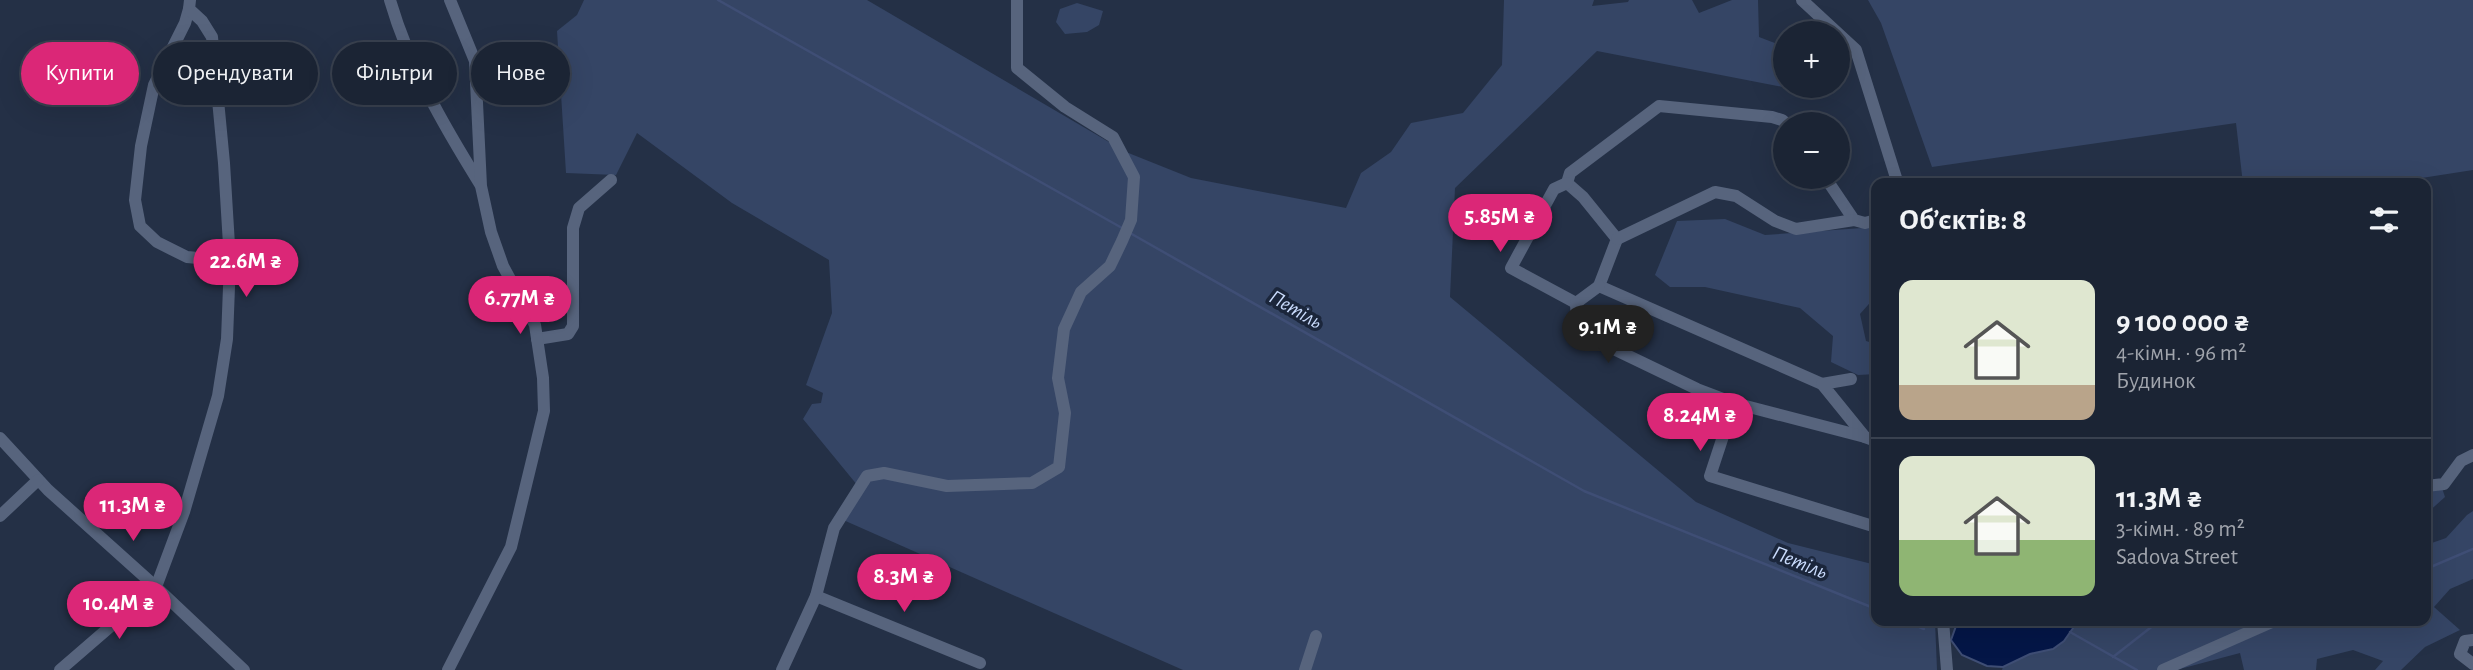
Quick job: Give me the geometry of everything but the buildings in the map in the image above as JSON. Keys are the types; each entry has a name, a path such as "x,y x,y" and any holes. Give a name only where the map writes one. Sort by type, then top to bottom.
{"street":[{"path":"390,0 411,58 443,125 481,186"},
{"path":"447,670 500,571 513,538 544,411 543,378 535,325 503,266 491,232 481,186 475,61 450,0"},
{"path":"782,670 816,596 834,528 867,477 884,472 947,486 1031,483 1059,467 1065,413 1058,378 1064,329 1081,292 1110,266 1122,241 1130,220 1135,177 1113,137 1065,107 1017,68 1017,0"},
{"path":"1802,0 1856,50 1896,178"},
{"path":"190,4 185,23 154,86 141,146 135,200 140,226 156,242 187,257 230,261"},
{"path":"60,670 156,587 184,512 218,396 227,339 230,261 224,163 212,37 190,4"},
{"path":"1576,303 1511,268 1554,189 1567,183 1570,173 1659,106 1773,117"},
{"path":"537,339 568,334 573,326 573,228 579,208 611,180"},
{"path":"1567,183 1583,197 1617,239"},
{"path":"1833,189 1854,220"},
{"path":"1576,303 1599,286 1617,239 1715,192 1736,196 1774,221 1796,229 1854,220 1865,223 1871,221"},
{"path":"1599,286 1822,384 1871,439"},
{"path":"1576,303 1577,325 1591,338 1698,389 1734,403 1871,439"},
{"path":"1822,384 1851,379"},
{"path":"1734,403 1710,476 1871,525"},
{"path":"0,438 38,480 244,670"},
{"path":"2431,485 2444,484 2460,461 2473,455"},
{"path":"0,516 38,480"},
{"path":"816,596 980,663"},
{"path":"1943,626 1946,666"},
{"path":"2163,670 2263,626"},
{"path":"1305,670 1316,636"},
{"path":"2473,640 2465,641 2460,654 2473,664"}],"shaded area":[{"path":"584,0 867,0 1126,152 1191,178 1346,208 1361,173 1391,152 1411,123 1463,113 1502,65 1504,0 1594,0 1592,6 1629,0 1692,0 1699,13 1732,0 1758,0 1759,37 1773,42 1773,85 1597,51 1455,188 1450,297 1696,502 1788,543 1871,564 1871,626 1935,626 1937,670 1183,670 841,519 858,486 803,419 812,404 821,403 823,393 806,385 832,313 829,260 732,203 637,133 616,175 566,173 562,105 570,105 570,42 558,42 557,31 577,15"},
{"path":"1868,0 2473,0 2473,170 2422,178 2242,178 2236,123 1932,167 1881,23"},
{"path":"1077,3 1103,11 1099,25 1087,32 1065,34 1056,22 1060,9"},
{"path":"1725,219 1765,235 1871,227 1871,302 1860,314 1866,341 1871,342 1871,374 1858,375 1831,362 1833,336 1800,308 1705,287 1670,287 1655,275 1677,221"},
{"path":"2442,488 2445,497 2431,510 2431,489"},
{"path":"2473,511 2473,579 2450,589 2434,607 2460,630 2425,647 2401,670 2375,670 2383,661 2353,650 2317,659 2316,670 2244,670 2240,653 2176,670 2002,670 2003,667 2030,654 2053,649 2074,626 2431,626 2431,543 2446,538"}],"water":[{"path":"1956,626 2074,626 2064,641 2053,649 2030,654 2003,667 1987,666 1962,655 1951,640"}],"waterway":[{"name":"Петіль","path":"718,0 1122,228"},
{"name":"Петіль","path":"1130,233 1584,491 1871,607"},
{"name":"Петіль","path":"2431,567 2473,549"},
{"name":"Петіль","path":"1917,626 1924,629"},
{"name":"Петіль","path":"2113,657 2153,626"},
{"name":"Петіль","path":"2070,632 2137,670"}]}
